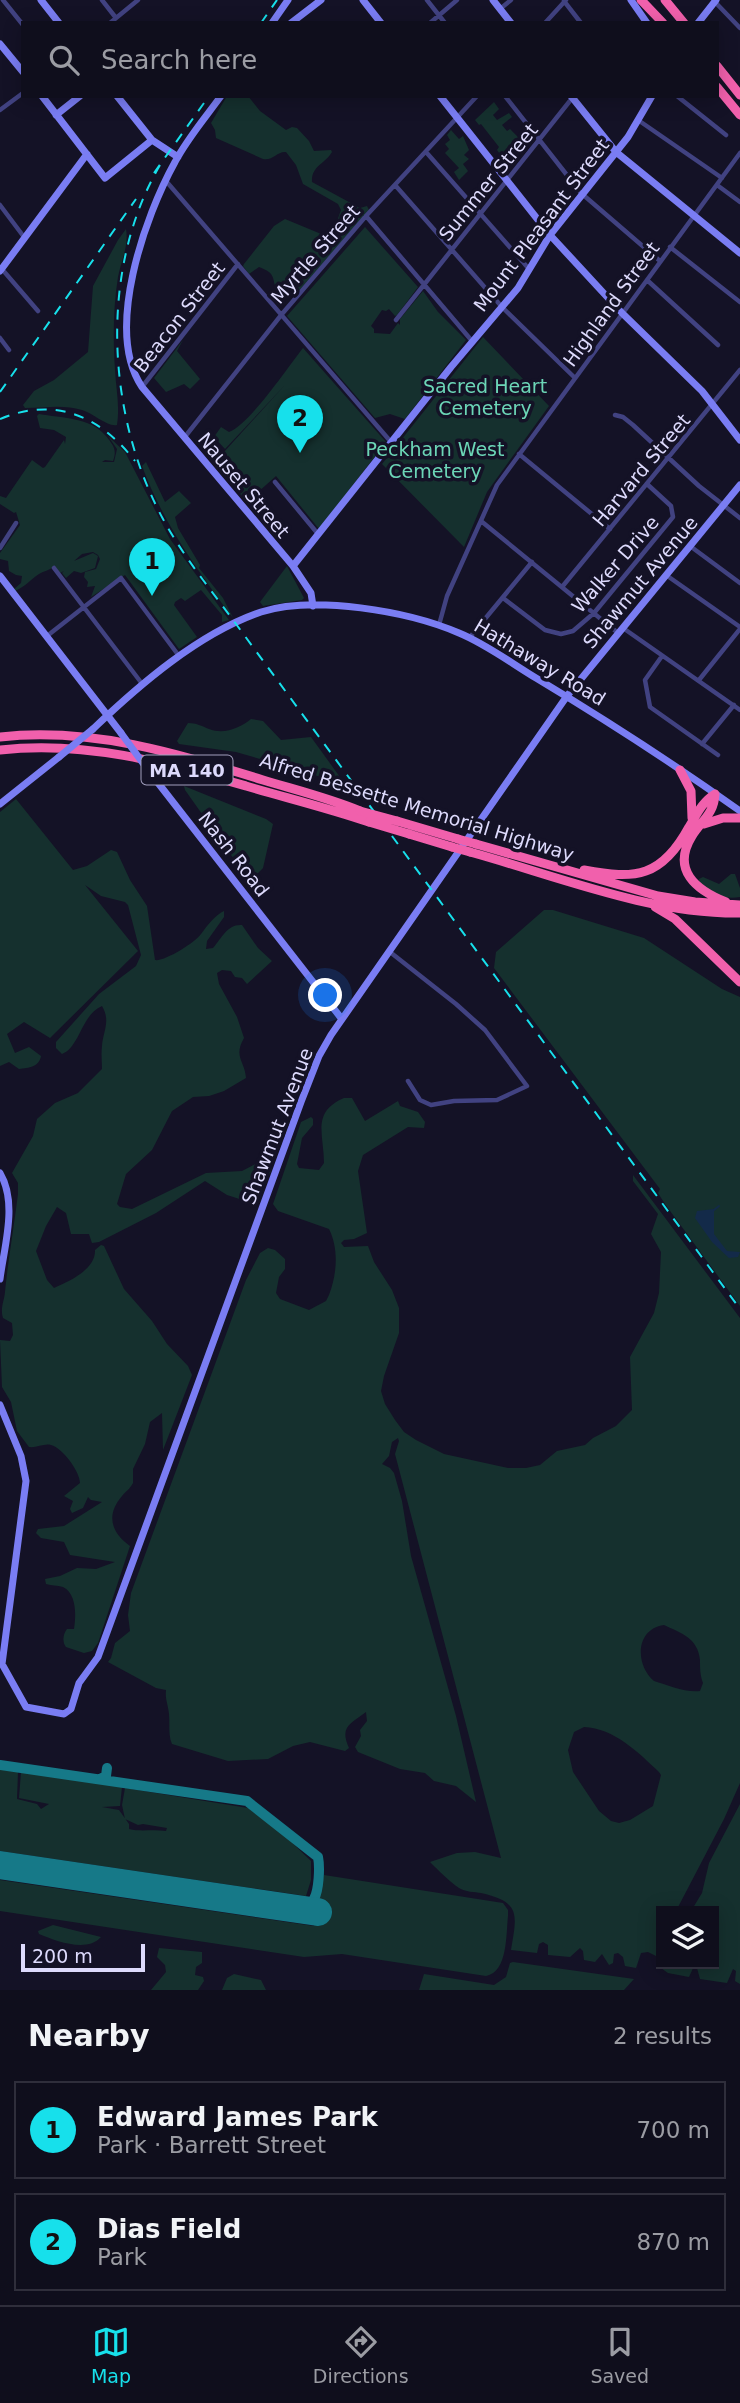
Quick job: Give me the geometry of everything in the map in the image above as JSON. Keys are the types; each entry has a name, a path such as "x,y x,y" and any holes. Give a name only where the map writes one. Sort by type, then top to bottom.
{"highway":[{"path":"641,0 663,21"},
{"path":"649,0 664,21"},
{"path":"664,0 682,21"},
{"path":"671,0 683,21"},
{"path":"719,69 740,95"},
{"path":"719,89 740,115"},
{"name":"Alfred Bessette Memorial Highway","path":"0,737 60,735 139,745 215,765 397,821 455,843"},
{"name":"Alfred Bessette Memorial Highway","path":"0,750 61,747 119,753 188,770 409,834 473,848 648,902 695,911 740,913"},
{"path":"680,770 692,798 692,818 688,830"},
{"path":"715,793 712,810 687,847 685,863 687,873 702,891 737,905"},
{"path":"541,862 605,873 635,875 648,870 666,858 688,830 703,803 715,793"},
{"path":"699,827 717,819 740,818"},
{"name":"Alfred Bessette Memorial Highway","path":"473,848 541,862 659,896 737,905"},
{"path":"648,902 675,919 740,982"}],"main road":[{"path":"41,0 57,21"},
{"path":"273,21 288,0"},
{"path":"294,21 321,0"},
{"path":"363,0 379,21"},
{"path":"493,0 509,21"},
{"path":"631,0 645,19"},
{"path":"699,21 714,1"},
{"path":"0,44 3,54 21,70"},
{"path":"43,98 106,178 152,140"},
{"path":"56,115 77,98"},
{"path":"119,98 152,140 178,157"},
{"name":"Nauset Street","path":"220,98 178,157 165,181 142,238 130,298 128,353 133,371 142,387 293,566 311,593 313,606"},
{"path":"442,98 550,235 622,313 702,391 740,440"},
{"path":"573,98 616,152 740,253"},
{"name":"Mount Pleasant Street","path":"293,566 472,341 518,288 550,235 616,152 651,98"},
{"path":"1,269 87,154"},
{"name":"Shawmut Avenue","path":"0,1405 21,1456 26,1481 2,1664 24,1705 30,1709 59,1714 69,1711 79,1683 98,1657 301,1102 320,1056 341,1018 567,695 740,485"},
{"name":"Nash Road","path":"0,576 341,1018"},
{"name":"Hathaway Road","path":"179,656 211,636 257,614 279,609 313,606 376,611 439,625 470,638 567,695 740,811"},
{"path":"0,804 179,656"},
{"path":"0,1173 6,1185 9,1202 0,1279"}],"street":[{"path":"3,0 21,22"},
{"path":"102,0 116,18"},
{"path":"112,21 138,0"},
{"path":"427,0 443,21"},
{"path":"433,21 457,0"},
{"path":"500,9 511,0"},
{"path":"547,21 564,1 579,21"},
{"path":"714,1 740,28"},
{"path":"0,110 21,94"},
{"name":"Myrtle Street","path":"184,439 282,314 366,216 475,98"},
{"path":"507,98 581,193 660,261"},
{"name":"Summer Street","path":"397,320 571,98"},
{"path":"643,98 648,104"},
{"path":"680,98 726,135"},
{"path":"638,120 722,178"},
{"path":"426,152 530,270"},
{"name":"Highland Street","path":"439,625 447,596 497,485 740,153"},
{"path":"165,181 392,442"},
{"path":"395,185 502,307 574,377"},
{"path":"717,185 740,202"},
{"path":"0,205 25,238"},
{"path":"366,216 472,341"},
{"path":"670,247 740,302"},
{"name":"Beacon Street","path":"142,387 238,264"},
{"path":"1,269 38,311"},
{"path":"647,280 718,345"},
{"path":"0,338 9,350"},
{"name":"Harvard Street","path":"562,587 740,370"},
{"path":"615,415 624,417 740,518"},
{"path":"519,454 610,529"},
{"path":"275,482 318,534"},
{"name":"Walker Drive","path":"503,598 540,628 557,634 573,631 594,613 673,517 671,506 647,484"},
{"path":"481,522 594,613 740,709"},
{"path":"0,548 16,523"},
{"path":"690,546 740,583"},
{"path":"470,638 532,562"},
{"path":"54,568 144,686"},
{"path":"666,575 740,628 699,680"},
{"path":"47,636 121,579 179,656"},
{"path":"662,656 645,678 648,702 654,711 718,755"},
{"path":"702,744 734,705"},
{"path":"388,951 485,1030 527,1086 497,1100 454,1101 430,1105 419,1100 408,1081"}],"green space":[{"path":"226,98 250,98 260,111 286,130 297,128 314,151 331,150 314,172 312,182 360,208 367,206 369,210 298,292 288,279 277,291 269,272 259,267 249,274 243,266 274,226 285,219 326,236 336,224 341,210 338,204 303,184 296,165 286,152 263,159 216,138 211,123"},
{"path":"494,102 499,109 493,115 497,120 509,113 512,117 502,125 520,139 510,148 511,152 503,160 509,168 506,173 494,159 500,154 497,150 499,147 475,120"},
{"path":"451,130 459,139 463,136 469,150 464,155 469,159 463,164 468,171 459,180 454,172 459,168 445,153 449,149 445,144 450,140 447,135"},
{"path":"365,227 418,287 397,315 389,309 382,310 371,326 374,333 390,334 398,323 400,325 400,319 423,291 438,312 466,340 405,419 390,414 375,418 287,316"},
{"path":"126,229 114,312 117,425 75,408 25,408 23,405 34,391 54,380 88,352 93,286"},
{"path":"483,337 549,406 487,492 464,547 382,464"},
{"path":"183,340 177,351 200,379 190,389 184,384 166,392 154,378"},
{"path":"303,348 386,442 319,529 276,476 247,502 214,463 285,385 225,449 214,437 221,427 229,432 247,419"},
{"path":"39,414 75,419 99,430 115,451 113,461 102,462 114,462 117,449 108,436 125,452 170,539 229,620 222,622 222,615 201,590 185,601 181,598 174,605 197,637 179,649 125,575 91,597 95,586 87,587 88,582 84,577 85,572 96,569 100,559 98,555 93,552 82,554 74,561 93,553 98,556 95,568 81,573 74,571 66,578 62,573 64,571 60,573 55,566 15,591 22,576 9,571 8,561 0,559 0,553 20,525 16,512 0,504 0,496 6,498 32,460 45,467 64,440 65,444 66,437 54,430 40,428 37,416"},
{"path":"146,462 165,502 179,491 191,503 175,517 178,528 200,565 199,568 223,598 233,618 194,564 160,507 142,466"},
{"path":"287,566 304,598 263,606 260,602"},
{"path":"251,719 263,721 281,740 311,737 345,784 236,752 179,744 177,741 188,723 215,731 226,731"},
{"path":"184,786 273,824 263,868 250,881 243,876 241,869"},
{"path":"16,799 73,870 87,866 111,850 117,852 130,880 147,906 155,960 172,955 187,946 224,911 224,917 207,941 206,949 213,948 232,927 242,925 258,948 272,961 247,984 242,978 235,977 231,971 222,970 217,973 219,984 237,1017 244,1038 240,1055 246,1078 224,1091 193,1097 172,1111 152,1150 126,1174 117,1204 132,1209 206,1173 242,1171 261,1161 272,1168 258,1202 255,1204 227,1195 205,1181 156,1213 92,1243 89,1234 71,1234 66,1213 57,1207 36,1251 47,1280 54,1288 87,1269 95,1250 101,1245 104,1246 124,1289 188,1366 192,1375 163,1450 162,1413 150,1422 145,1444 133,1469 133,1483 114,1510 112,1517 115,1530 130,1546 98,1643 92,1651 84,1653 66,1647 64,1643 67,1629 74,1629 75,1612 71,1595 63,1587 46,1584 45,1579 77,1568 96,1569 115,1562 70,1555 64,1542 41,1538 36,1533 38,1529 64,1526 102,1502 88,1497 83,1508 72,1513 70,1509 73,1501 64,1496 80,1483 74,1467 56,1447 29,1447 17,1431 11,1402 2,1387 0,1340 10,1341 13,1335 12,1323 3,1318 2,1311 18,1194 18,1183 12,1173 33,1136 37,1119 55,1103 78,1093 102,1069 106,1021 102,1006 89,1016 68,1050 62,1054 56,1048 56,1042 99,994 136,966 141,955 128,905 101,896 85,885 138,951 50,1038 24,1022 7,1034 15,1053 29,1047 41,1056 36,1065 19,1069 9,1062 0,1066 0,812"},
{"path":"731,874 735,874 740,897 723,897 699,883 699,879 703,877 719,884"},
{"path":"544,910 553,910 644,938 722,989 740,997 740,1306 665,1204 658,1193 660,1189 494,968 496,952"},
{"path":"344,1098 352,1098 365,1121 398,1101 400,1106 418,1112 425,1122 424,1128 408,1127 363,1155 358,1171 367,1233 341,1243 344,1247 368,1246 399,1308 399,1333 381,1391 395,1420 404,1432 416,1440 444,1454 508,1468 526,1468 540,1465 557,1451 585,1445 616,1426 632,1410 630,1357 654,1313 659,1293 661,1252 651,1234 658,1214 633,1181 633,1175 740,1318 740,1783 679,1906 656,1906 656,1956 648,1952 641,1953 636,1968 625,1966 623,1957 618,1953 614,1954 613,1963 609,1965 602,1954 595,1962 584,1960 580,1948 570,1957 548,1955 548,1945 543,1942 539,1944 537,1953 511,1950 515,1919 510,1905 494,1897 459,1888 430,1862 457,1853 475,1852 501,1858 395,1454 398,1438 392,1442 389,1456 382,1464 394,1473 402,1501 411,1556 456,1716 476,1802 456,1786 434,1781 425,1773 400,1769 358,1752 355,1747 361,1736 360,1730 367,1721 366,1712 348,1726 345,1735 349,1748 345,1751 310,1742 293,1746 268,1759 228,1761 172,1744 166,1690 156,1688 108,1662 115,1643 130,1631 128,1615 131,1593 246,1280 260,1253 268,1248 275,1250 285,1259 285,1269 279,1277 276,1293 280,1299 309,1310 326,1301 329,1295 336,1262 329,1229 278,1211 273,1204 301,1122 311,1117 313,1125 302,1138 297,1164 299,1168 319,1170 324,1163 322,1125 327,1110","holes":["664,1625 688,1637 699,1653 703,1683 700,1691 689,1691 654,1681 643,1666 641,1648 648,1633","584,1727 595,1728 616,1737 661,1775 653,1806 630,1820 619,1823 611,1821 599,1811 573,1772 568,1750 574,1732"]},
{"path":"0,1769 18,1772 17,1799 37,1804 41,1809 49,1804 19,1798 21,1772 122,1787 120,1806 102,1807 119,1810 125,1818 122,1805 125,1788 248,1808 283,1834 311,1861 311,1880 306,1896 0,1851","holes":["126,1819 138,1825 167,1828 166,1831 129,1829"]},
{"path":"740,1804 740,1984 735,1981 736,1971 733,1969 727,1983 700,1979 697,1969 719,1969 719,1906 694,1906 702,1893 709,1863"},
{"path":"324,1875 503,1903 508,1910 508,1916 502,1960 493,1973 486,1976 342,1954 304,1957 0,1911 0,1880 314,1926"},
{"path":"53,1925 101,1937 95,1942 80,1945 39,1934 38,1931"},
{"path":"159,1948 202,1952 202,1963 196,1967 195,1975 203,1977 204,1981 198,1990 151,1990 166,1972 165,1965 157,1957"},
{"path":"510,1963 634,1979 624,1990 419,1990 424,1974 494,1985 506,1977"},
{"path":"662,1969 693,1969 689,1977 668,1973"},
{"path":"234,1974 261,1980 266,1990 222,1990 227,1978"}],"water":[{"path":"714,1209 714,1234 727,1251 740,1252 738,1257 729,1258 712,1242 695,1218 697,1211"}],"waterway":[{"path":"714,1210 719,1206"}],"taxiway":[{"path":"0,1765 247,1801 318,1857 319,1878 316,1895 311,1903 299,1910"},
{"path":"100,1779 106,1776 107,1768"}],"runway":[{"path":"0,1865 318,1912"}],"railway":[{"path":"262,21 277,0"},
{"path":"154,173 208,98"},
{"path":"160,165 140,206 127,249 119,295 117,342 121,388 130,434 144,478 163,519 198,573 740,1309"},
{"path":"0,392 136,199"},
{"path":"0,419 20,412 39,410 58,410 75,415 107,432 135,461"}],"place":[{"name":"Dias Field","path":"300,453"},
{"name":"Edward James Park","path":"152,596"}],"park label":[{"name":"Sacred Heart Cemetery","path":"485,397"},
{"name":"Peckham West Cemetery","path":"435,460"}]}
